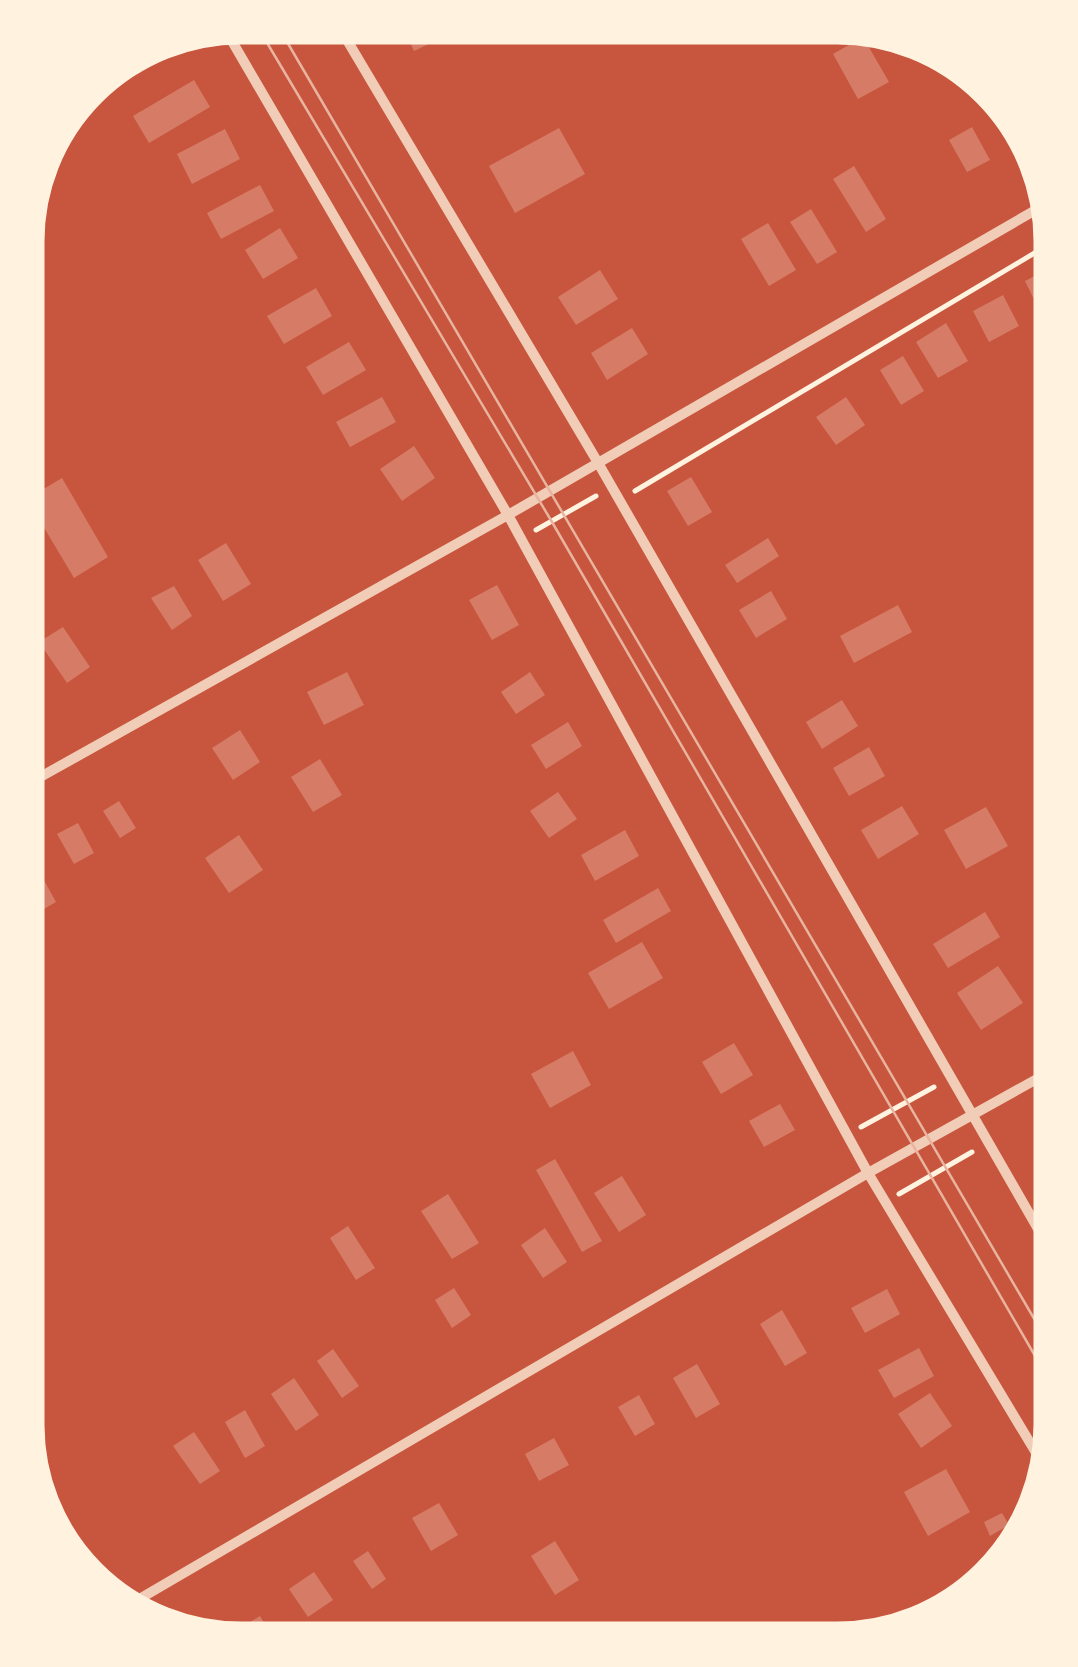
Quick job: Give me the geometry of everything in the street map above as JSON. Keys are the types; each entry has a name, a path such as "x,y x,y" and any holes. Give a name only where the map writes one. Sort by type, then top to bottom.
{"street":[{"path":"348,42 597,461 1035,1226"},
{"path":"234,43 508,515 868,1173 1034,1449"},
{"path":"42,776 508,515 1033,211"},
{"path":"142,1598 868,1173 1035,1080"}],"path":[{"path":"619,500 1036,252"},
{"path":"520,539 612,487"},
{"path":"847,1134 950,1079"},
{"path":"886,1202 988,1143"}],"building":[{"path":"410,42 433,42 414,51"},
{"path":"852,43 868,45 889,82 858,99 833,54"},
{"path":"194,80 210,107 149,143 133,116"},
{"path":"972,127 990,160 967,172 949,140"},
{"path":"559,128 585,174 515,213 489,166"},
{"path":"225,129 240,159 192,184 177,154"},
{"path":"854,166 886,219 866,232 833,179"},
{"path":"260,185 274,211 221,239 207,213"},
{"path":"811,209 837,252 817,264 790,222"},
{"path":"768,223 796,270 769,286 741,239"},
{"path":"280,228 298,258 263,279 245,250"},
{"path":"600,270 618,299 576,325 558,297"},
{"path":"1036,275 1036,303 1025,281"},
{"path":"316,288 332,316 284,344 267,316"},
{"path":"1003,295 1019,326 989,342 973,311"},
{"path":"946,323 968,361 938,378 916,342"},
{"path":"632,328 648,354 607,380 591,353"},
{"path":"349,342 366,370 323,395 306,367"},
{"path":"903,356 924,391 901,405 880,370"},
{"path":"382,397 396,422 350,447 336,422"},
{"path":"846,397 865,425 836,445 816,417"},
{"path":"414,446 435,478 402,501 380,469"},
{"path":"691,477 712,512 688,526 667,491"},
{"path":"62,478 108,557 74,578 42,524 42,490"},
{"path":"768,538 779,556 737,583 725,565"},
{"path":"226,543 251,584 223,601 198,560"},
{"path":"497,585 519,625 492,640 469,600"},
{"path":"174,586 192,616 172,630 151,598"},
{"path":"771,591 787,619 756,638 739,610"},
{"path":"898,605 912,632 854,663 840,636"},
{"path":"63,627 90,667 67,683 42,646 42,640"},
{"path":"347,672 364,705 324,725 307,692"},
{"path":"530,672 545,695 516,714 501,692"},
{"path":"842,700 858,726 822,749 806,722"},
{"path":"568,722 582,746 546,769 531,745"},
{"path":"240,730 260,762 233,780 212,748"},
{"path":"869,747 885,776 849,796 833,768"},
{"path":"320,759 342,795 313,812 291,777"},
{"path":"558,792 577,819 549,838 530,811"},
{"path":"119,801 136,828 120,838 103,811"},
{"path":"902,806 919,834 878,859 861,830"},
{"path":"986,807 1008,846 966,869 944,830"},
{"path":"78,823 94,853 74,864 57,834"},
{"path":"625,830 639,856 595,881 581,855"},
{"path":"239,835 263,870 229,893 205,858"},
{"path":"42,877 56,902 42,910"},
{"path":"658,888 671,911 616,943 603,920"},
{"path":"985,912 1000,937 948,968 933,944"},
{"path":"642,942 663,978 609,1009 588,973"},
{"path":"998,966 1023,1003 981,1030 957,993"},
{"path":"734,1043 753,1075 721,1094 702,1062"},
{"path":"573,1051 591,1085 550,1108 531,1074"},
{"path":"780,1104 795,1130 764,1147 749,1121"},
{"path":"555,1159 602,1241 582,1252 536,1170"},
{"path":"622,1176 646,1215 619,1232 594,1193"},
{"path":"448,1194 479,1243 452,1259 421,1211"},
{"path":"348,1226 375,1268 356,1280 330,1238"},
{"path":"545,1228 567,1262 543,1278 521,1245"},
{"path":"454,1288 471,1315 452,1328 435,1300"},
{"path":"887,1289 900,1314 865,1333 851,1308"},
{"path":"782,1310 807,1353 785,1366 760,1324"},
{"path":"919,1348 934,1376 894,1398 878,1370"},
{"path":"333,1349 359,1386 342,1398 317,1361"},
{"path":"697,1364 720,1404 696,1418 673,1378"},
{"path":"294,1378 319,1415 296,1431 271,1394"},
{"path":"930,1393 952,1426 921,1448 898,1414"},
{"path":"639,1395 655,1424 635,1436 618,1407"},
{"path":"245,1410 265,1446 245,1458 225,1422"},
{"path":"194,1432 220,1471 200,1484 173,1446"},
{"path":"554,1438 569,1465 539,1481 525,1454"},
{"path":"946,1469 970,1512 928,1536 904,1492"},
{"path":"439,1503 458,1535 431,1551 412,1518"},
{"path":"1002,1513 1009,1525 990,1536 984,1522"},
{"path":"555,1541 579,1580 555,1595 531,1556"},
{"path":"368,1551 386,1579 372,1589 353,1561"},
{"path":"314,1572 333,1600 308,1617 289,1589"},
{"path":"260,1616 265,1624 247,1624"}],"tram line":[{"path":"267,42 552,522 1035,1356"},
{"path":"287,42 1035,1320"}]}
